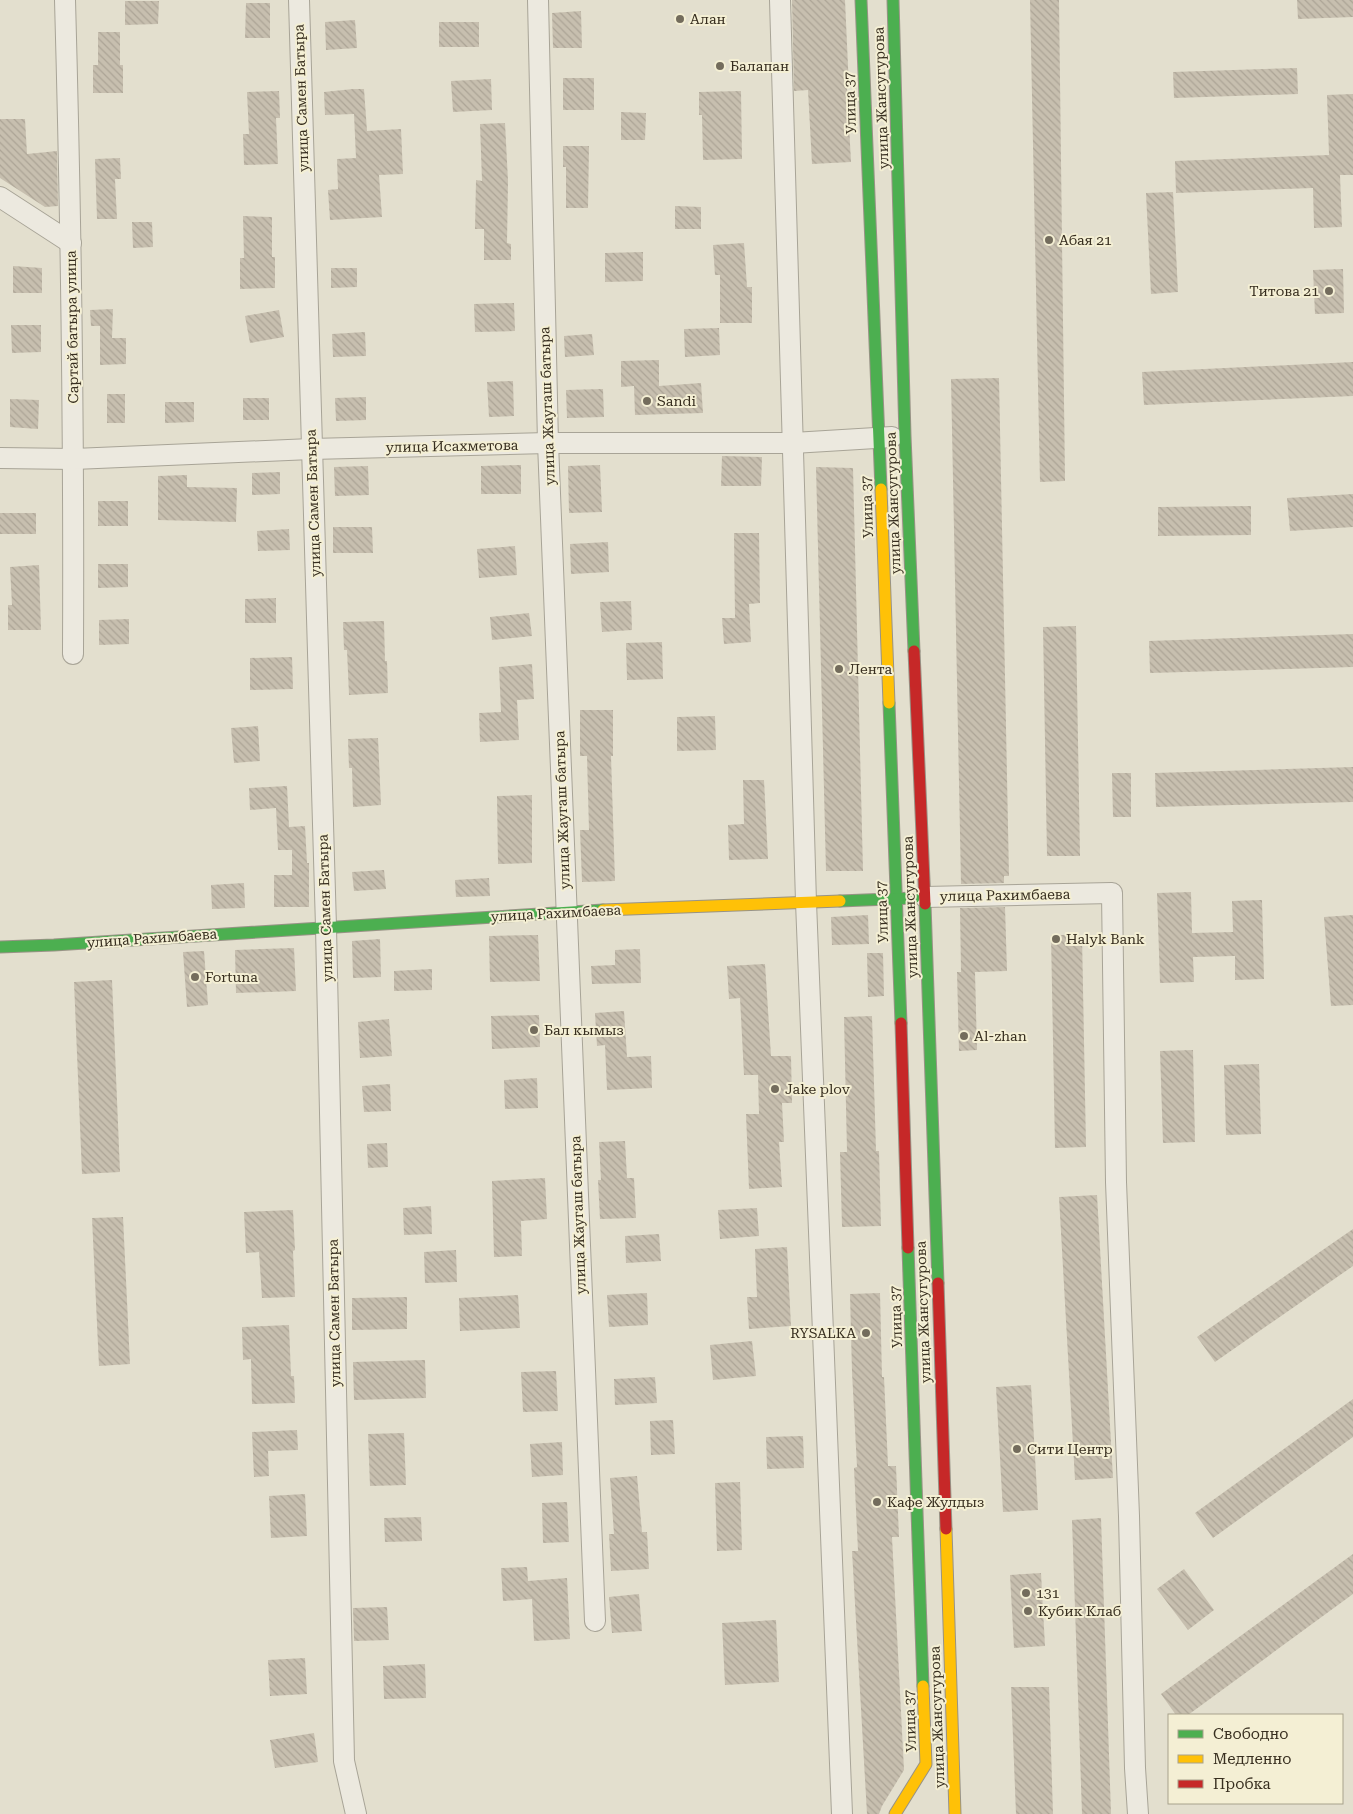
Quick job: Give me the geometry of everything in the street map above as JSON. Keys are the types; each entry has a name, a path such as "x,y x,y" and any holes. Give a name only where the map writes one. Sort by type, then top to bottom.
{"street":[{"name":"Сартай батыра улица","path":"65,0 74,459 74,654"},
{"name":"улица Самен Батыра","path":"299,0 326,927 344,1761 356,1814"},
{"name":"улица Жаугаш батыра","path":"538,0 548,443 595,1621"},
{"path":"780,0 806,902 842,1814"},
{"name":"Улица 37","path":"861,0 892,768 926,1764 895,1814"},
{"name":"улица Жансугурова","path":"893,0 905,436 925,897 956,1814"},
{"path":"0,197 71,243"},
{"name":"улица Исахметова","path":"0,458 74,459 311,449 548,443 792,443 905,436"},
{"name":"улица Рахимбаева","path":"0,947 566,911 925,897 1112,893 1116,1192 1129,1516 1135,1768 1138,1814"}],"building":[{"path":"792,0 845,0 851,162 812,164 808,90 794,91"},
{"name":"Абая 21","path":"1030,0 1059,0 1065,481 1040,482"},
{"path":"1297,0 1353,0 1353,17 1298,19"},
{"path":"125,1 159,1 158,24 125,25"},
{"path":"246,3 270,3 270,38 245,38"},
{"path":"581,11 582,48 553,48 552,13"},
{"path":"355,20 357,48 326,50 325,22"},
{"path":"439,22 479,22 479,47 439,47"},
{"path":"98,32 120,32 120,65 123,65 123,93 93,93 93,65 98,65"},
{"path":"1297,68 1298,94 1174,98 1173,72"},
{"path":"563,78 594,78 594,110 563,110"},
{"path":"491,79 492,110 453,112 451,81"},
{"path":"364,89 367,131 401,129 403,174 379,175 382,217 330,220 328,190 338,189 337,159 356,158 354,114 325,115 324,92"},
{"path":"279,91 280,118 276,118 278,164 244,165 243,134 249,134 247,92"},
{"path":"741,91 742,159 703,160 702,115 699,115 699,92"},
{"path":"1353,94 1353,175 1340,175 1342,227 1314,228 1313,188 1176,193 1175,161 1329,155 1327,95"},
{"path":"621,112 646,113 645,140 621,140"},
{"path":"0,119 25,119 27,154 57,151 58,206 45,207 0,178"},
{"path":"505,123 508,181 507,243 511,244 511,260 484,260 484,229 475,229 476,180 482,181 480,124"},
{"path":"563,146 589,146 588,208 566,208 566,167 563,167"},
{"path":"120,158 121,179 115,179 117,219 97,219 95,159"},
{"path":"1173,192 1178,292 1151,294 1146,193"},
{"path":"675,206 701,207 701,229 675,229"},
{"path":"243,216 272,217 272,257 275,257 275,288 240,289 240,258 244,258"},
{"path":"132,222 152,222 153,247 133,248"},
{"path":"744,243 747,287 752,287 752,323 720,323 720,275 715,275 713,245"},
{"path":"643,252 643,281 605,282 605,253"},
{"path":"13,266 42,268 42,293 13,293"},
{"path":"331,268 357,268 357,287 331,288"},
{"name":"Титова 21","path":"1343,269 1344,313 1315,314 1313,270"},
{"path":"514,303 515,331 475,332 474,304"},
{"path":"113,309 112,338 126,338 126,364 100,365 100,326 91,326 90,310"},
{"path":"279,310 284,337 250,343 245,316"},
{"path":"11,325 41,325 41,352 12,353"},
{"path":"719,328 720,355 685,357 684,329"},
{"path":"365,332 366,356 333,357 332,334"},
{"path":"592,334 594,355 565,357 564,336"},
{"path":"659,360 659,386 701,383 703,413 635,415 634,386 621,387 621,361"},
{"path":"1353,362 1353,396 1144,405 1142,372"},
{"path":"999,378 1009,876 1004,876 1004,883 961,884 951,379"},
{"path":"513,381 514,416 489,417 487,382"},
{"path":"603,389 604,417 567,418 566,390"},
{"path":"107,394 125,394 125,423 107,423"},
{"path":"366,397 366,420 336,421 335,398"},
{"path":"243,398 269,398 269,420 243,420"},
{"path":"10,399 39,400 38,429 10,427"},
{"path":"165,402 194,402 194,422 165,423"},
{"path":"722,456 762,457 761,486 721,486"},
{"path":"521,465 521,494 481,494 481,466"},
{"path":"600,465 602,512 569,513 568,466"},
{"path":"368,466 369,495 335,496 334,467"},
{"name":"Лента","path":"816,467 853,468 863,871 826,871"},
{"path":"280,472 280,494 252,495 252,473"},
{"path":"187,475 187,487 237,488 236,522 158,520 158,476"},
{"path":"1353,494 1353,527 1290,531 1287,498"},
{"path":"98,501 128,501 128,526 98,526"},
{"path":"1251,506 1251,535 1158,536 1158,507"},
{"path":"0,513 36,513 36,534 0,534"},
{"path":"333,527 372,527 373,553 333,553"},
{"path":"289,529 290,550 258,551 257,531"},
{"path":"734,533 759,533 760,603 749,604 751,642 724,644 722,618 735,618"},
{"path":"608,542 609,572 571,574 570,544"},
{"path":"515,546 517,575 479,578 477,549"},
{"path":"98,564 128,564 128,587 98,588"},
{"path":"39,565 41,630 8,630 8,605 12,605 10,567"},
{"path":"276,598 276,623 245,623 245,599"},
{"path":"631,601 632,630 602,632 600,602"},
{"path":"529,613 532,636 492,640 490,617"},
{"path":"129,619 129,644 99,645 99,620"},
{"path":"384,621 388,693 349,695 347,650 344,650 343,622"},
{"path":"1076,626 1080,856 1047,856 1043,627"},
{"path":"1353,634 1353,667 1150,673 1149,641"},
{"path":"662,642 663,679 627,680 626,643"},
{"path":"292,657 293,689 250,690 250,658"},
{"path":"532,664 534,699 517,700 519,740 480,742 479,713 501,712 499,667"},
{"path":"580,710 613,710 613,756 611,756 615,881 582,882 580,830 589,830 587,756 580,756"},
{"path":"715,716 716,750 677,751 677,717"},
{"path":"258,726 260,761 234,763 231,728"},
{"path":"378,738 381,805 353,807 352,768 349,768 348,739"},
{"path":"1353,767 1353,802 1156,807 1155,773"},
{"path":"1112,773 1131,773 1131,817 1113,817"},
{"path":"743,780 764,780 768,859 729,860 728,825 744,824"},
{"path":"287,786 289,827 305,826 307,863 309,863 309,907 274,907 274,875 292,875 292,850 278,850 276,808 250,810 249,788"},
{"path":"532,795 532,863 498,864 497,796"},
{"path":"384,870 386,889 354,891 352,872"},
{"path":"489,878 490,896 456,897 455,880"},
{"path":"244,883 245,908 212,909 211,885"},
{"path":"1191,892 1192,933 1233,932 1232,901 1262,900 1264,979 1235,980 1235,956 1193,957 1194,982 1160,983 1157,893"},
{"path":"1005,907 1007,971 975,972 977,1050 959,1051 957,972 961,972 960,908"},
{"path":"868,915 869,944 832,945 831,917"},
{"path":"1353,915 1353,1005 1331,1006 1324,917"},
{"path":"538,935 540,981 490,982 489,936"},
{"path":"1051,935 1082,935 1086,1147 1055,1148"},
{"path":"380,939 381,977 353,978 352,941"},
{"path":"294,948 296,991 236,993 235,950"},
{"path":"640,949 641,983 592,984 591,966 615,965 615,950"},
{"name":"Fortuna","path":"204,951 208,1005 187,1007 183,952"},
{"path":"867,953 883,953 884,996 868,997"},
{"path":"765,964 771,1056 791,1056 792,1103 782,1103 784,1142 779,1142 782,1187 749,1189 746,1114 759,1114 758,1075 744,1075 740,998 729,999 727,966"},
{"path":"432,969 432,990 394,991 394,971"},
{"path":"112,980 120,1172 82,1174 74,982"},
{"path":"624,1011 627,1057 651,1056 652,1088 607,1090 605,1045 597,1046 595,1013"},
{"path":"539,1015 540,1047 492,1049 491,1016"},
{"path":"872,1016 876,1151 879,1151 881,1226 842,1227 840,1152 847,1152 844,1017"},
{"path":"389,1019 392,1056 360,1058 358,1022"},
{"path":"1193,1050 1195,1142 1163,1143 1160,1051"},
{"path":"1259,1064 1261,1134 1226,1135 1224,1065"},
{"path":"537,1078 538,1108 505,1109 504,1080"},
{"path":"390,1084 391,1111 364,1112 362,1086"},
{"path":"625,1141 627,1178 634,1178 636,1218 600,1219 598,1180 601,1180 599,1142"},
{"path":"387,1143 388,1167 368,1168 367,1144"},
{"path":"545,1178 547,1219 521,1221 522,1256 494,1257 492,1181"},
{"path":"1097,1195 1113,1478 1075,1480 1059,1197"},
{"path":"431,1206 432,1234 404,1235 403,1208"},
{"path":"757,1208 759,1236 720,1239 718,1210"},
{"path":"293,1210 295,1297 262,1298 259,1252 246,1253 244,1212"},
{"path":"123,1217 130,1364 99,1366 92,1218"},
{"path":"1353,1229 1353,1266 1215,1362 1197,1337"},
{"path":"659,1234 661,1261 626,1263 625,1236"},
{"path":"787,1247 791,1326 749,1329 747,1297 757,1297 755,1249"},
{"path":"456,1250 457,1282 425,1283 424,1252"},
{"path":"647,1293 648,1325 609,1327 607,1295"},
{"path":"880,1293 882,1377 884,1377 888,1466 896,1466 899,1537 892,1537 904,1770 879,1814 867,1814 852,1551 858,1551 854,1468 857,1467 850,1294"},
{"path":"518,1295 520,1328 460,1331 459,1298"},
{"path":"407,1297 407,1329 352,1330 352,1298"},
{"path":"289,1325 291,1376 294,1376 295,1403 252,1404 251,1359 243,1360 242,1327"},
{"path":"752,1341 756,1376 713,1380 710,1345"},
{"path":"425,1360 426,1398 354,1400 353,1362"},
{"path":"556,1371 558,1411 523,1412 521,1372"},
{"path":"655,1377 657,1403 615,1405 614,1379"},
{"name":"Сити Центр","path":"1031,1385 1038,1510 1003,1512 996,1387"},
{"path":"1353,1399 1353,1437 1213,1538 1195,1513"},
{"path":"673,1420 675,1454 651,1455 650,1421"},
{"path":"297,1430 298,1450 268,1451 269,1476 254,1477 252,1432"},
{"path":"404,1433 406,1485 370,1486 368,1434"},
{"path":"803,1436 804,1468 767,1469 766,1437"},
{"path":"562,1442 563,1475 532,1477 530,1444"},
{"path":"637,1476 642,1532 647,1532 649,1569 611,1571 609,1534 614,1534 610,1478"},
{"path":"740,1482 742,1550 717,1551 715,1483"},
{"path":"305,1494 307,1536 271,1538 269,1496"},
{"path":"567,1502 569,1542 543,1543 542,1503"},
{"path":"421,1517 422,1541 385,1542 384,1518"},
{"path":"1101,1518 1111,1814 1082,1814 1072,1520"},
{"path":"1353,1554 1353,1594 1189,1714 1175,1714 1161,1694"},
{"path":"527,1567 528,1581 567,1578 570,1639 534,1641 532,1599 503,1601 501,1568"},
{"path":"1184,1569 1214,1610 1188,1630 1157,1589"},
{"name":"Кубик Клаб","path":"1041,1573 1045,1646 1014,1648 1010,1575"},
{"path":"639,1594 642,1631 612,1633 609,1597"},
{"path":"387,1607 389,1640 354,1641 353,1608"},
{"path":"776,1620 779,1682 725,1685 722,1623"},
{"path":"305,1658 307,1694 270,1696 268,1660"},
{"path":"425,1664 426,1698 384,1699 383,1666"},
{"path":"1011,1687 1049,1687 1053,1814 1016,1814"},
{"path":"314,1733 318,1762 275,1768 270,1740"}],"traffic: fast":[{"path":"861,0 881,489"},
{"path":"893,0 905,436 914,651"},
{"path":"889,703 901,1023"},
{"path":"840,901 914,898"},
{"path":"925,904 938,1283"},
{"path":"0,947 603,910"},
{"path":"908,1248 923,1686"}],"traffic: slow":[{"path":"881,489 889,703"},
{"path":"603,910 840,901"},
{"path":"946,1529 955,1814"},
{"path":"895,1814 926,1764 923,1686"}],"traffic: jam":[{"path":"914,651 925,904"},
{"path":"901,1023 908,1248"},
{"path":"938,1283 946,1529"}],"place":[{"name":"Алан","path":"680,19"},
{"name":"Балапан","path":"720,66"},
{"name":"Абая 21","path":"1049,240"},
{"name":"Титова 21","path":"1329,291"},
{"name":"Sandi","path":"647,401"},
{"name":"Лента","path":"839,669"},
{"name":"Halyk Bank","path":"1056,939"},
{"name":"Fortuna","path":"195,977"},
{"name":"Бал кымыз","path":"534,1030"},
{"name":"Al-zhan","path":"964,1036"},
{"name":"Jake plov","path":"775,1089"},
{"name":"RYSALKA","path":"866,1333"},
{"name":"Сити Центр","path":"1017,1449"},
{"name":"Кафе Жулдыз","path":"877,1502"},
{"name":"131","path":"1026,1593"},
{"name":"Кубик Клаб","path":"1028,1611"}]}
